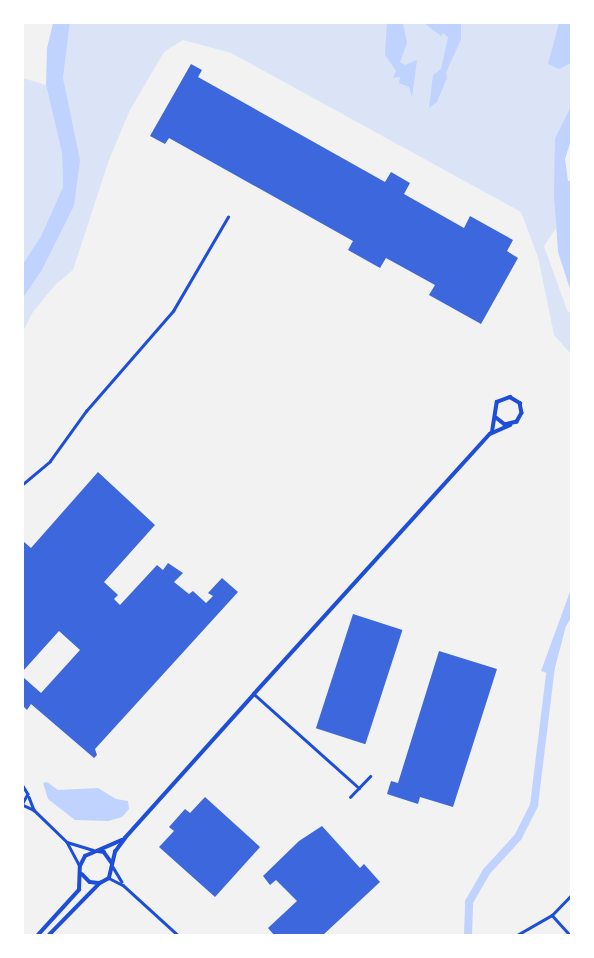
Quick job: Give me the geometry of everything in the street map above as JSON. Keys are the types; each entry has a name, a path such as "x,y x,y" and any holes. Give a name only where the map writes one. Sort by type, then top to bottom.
{"street":[{"path":"23,484 50,461 93,402 173,311 228,217"},
{"path":"49,935 100,883 109,878 115,852 125,838 490,434 496,418 494,410 497,402 506,397 520,403 522,413 517,422 490,434"},
{"path":"496,418 510,425"},
{"path":"254,694 359,788"},
{"path":"350,797 370,776"},
{"path":"23,786 34,810"},
{"path":"28,794 23,804 34,810 67,842 81,872 79,890 37,935"},
{"path":"80,866 85,856 125,838"},
{"path":"67,842 104,852 124,885 178,935"},
{"path":"81,872 90,882 100,883"},
{"path":"109,878 124,885"},
{"path":"517,935 552,915 571,895"},
{"path":"552,915 569,935"}],"shaded area":[{"path":"70,23 571,23 571,106 555,138 556,228 544,246 567,310 571,314 571,354 554,335 538,257 521,212 231,53 183,40 164,52 130,110 109,160 73,270 55,285 33,312 23,331 23,298 42,270 74,206 63,78"},
{"path":"23,78 46,85 62,153 63,187 41,236 23,264"}],"water":[{"path":"53,23 70,23 63,78 80,160 74,206 42,270 23,298 23,264 41,236 63,187 62,153 46,85 47,48"},
{"path":"387,23 403,23 407,43 400,62 405,65 417,60 412,97 409,87 399,83 400,77 393,78 396,71 385,55"},
{"path":"424,23 461,23 461,39 446,73 447,78 437,102 429,108 433,75 441,69 448,37 443,33 441,36"},
{"path":"559,23 571,23 571,63 559,69 548,64"},
{"path":"571,106 571,140 565,159 568,181 571,181 571,292 558,252 554,195 555,138"},
{"path":"571,589 571,618 566,626 553,675 541,671"},
{"path":"47,782 58,790 98,788 116,799 128,801 129,809 122,817 108,821 75,820 48,799 43,783"}],"building":[{"path":"191,64 202,70 198,77 385,182 391,172 410,183 404,194 464,228 470,216 513,240 507,251 518,258 481,324 429,295 435,285 386,258 380,268 348,250 353,241 169,138 165,144 150,136"},
{"path":"98,472 155,525 104,582 118,595 114,599 120,605 157,565 163,570 168,563 183,573 174,582 189,594 193,591 206,603 213,596 208,593 222,578 238,592 95,749 97,755 94,758 31,704 27,710 23,706 23,677 41,693 80,650 59,631 23,671 23,541 31,548"},
{"path":"353,614 402,630 365,744 316,728"},
{"path":"439,651 497,669 453,807 420,797 418,804 387,794 391,781 398,783"},
{"path":"205,797 260,847 215,897 159,847 174,831 169,827 185,809 190,813"},
{"path":"322,826 360,868 364,864 380,882 323,935 274,935 268,928 297,901 276,880 270,885 263,876 299,841"}],"waterway":[{"path":"468,935 469,902 487,871 518,837 534,805 551,666"}]}
